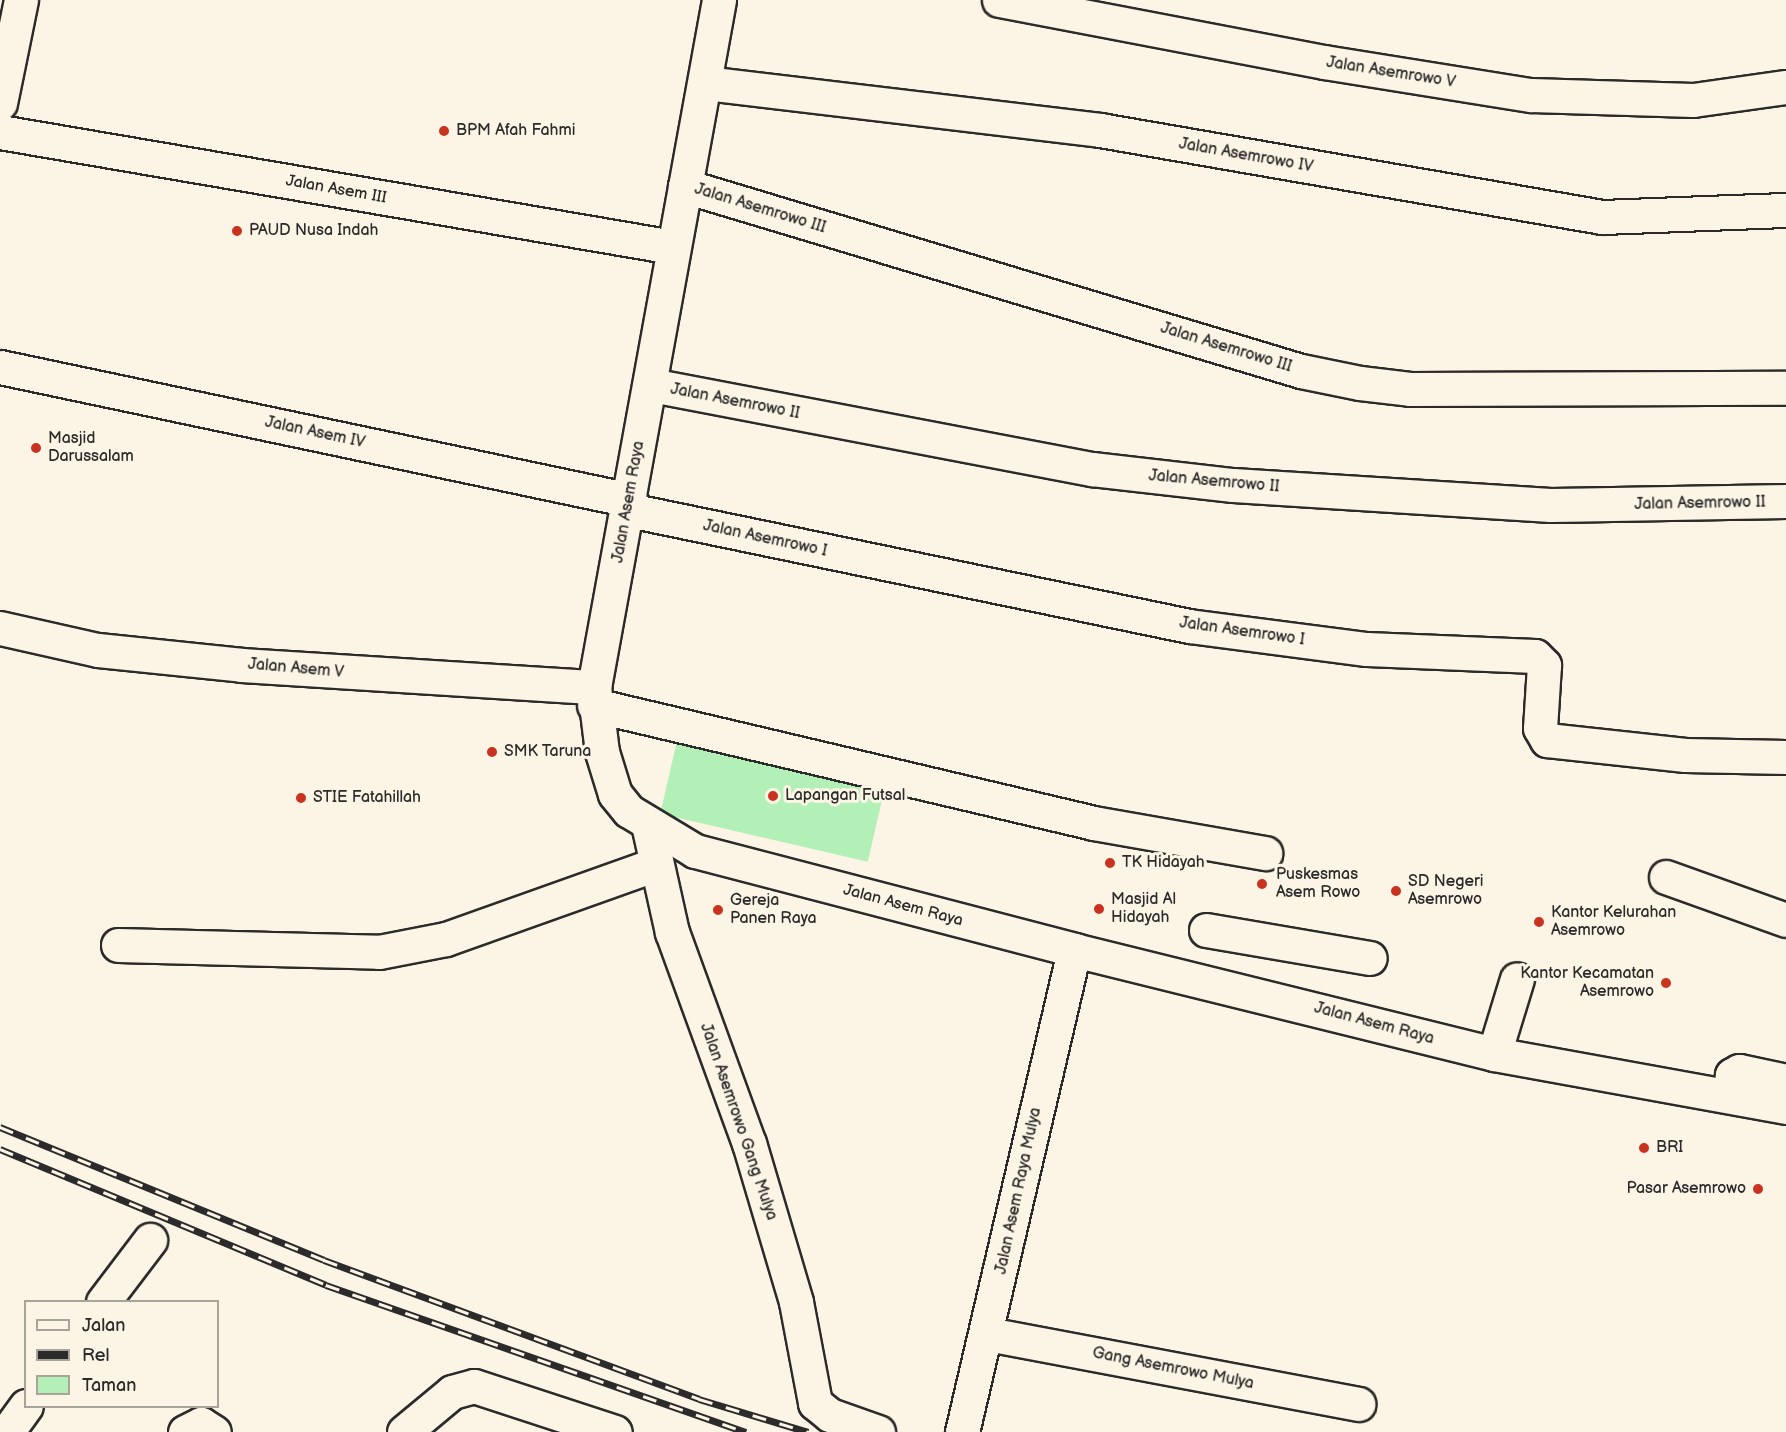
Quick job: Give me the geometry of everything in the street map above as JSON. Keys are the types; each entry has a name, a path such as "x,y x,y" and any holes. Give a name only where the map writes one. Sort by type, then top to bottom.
{"street":[{"path":"0,103 21,0"},
{"name":"Jalan Asem Raya","path":"719,0 706,83 673,247 651,385 594,696 615,794 648,824 695,851 1074,950 1250,990 1494,1054 1786,1107"},
{"name":"Jalan Asemrowo V","path":"999,0 1324,62 1531,95 1693,99 1786,87"},
{"name":"Jalan Asemrowo IV","path":"706,83 1100,130 1602,217 1786,210"},
{"name":"Jalan Asem III","path":"0,132 673,247"},
{"name":"Jalan Asemrowo III","path":"685,186 1290,367 1360,384 1410,389 1786,388"},
{"name":"Jalan Asem IV","path":"0,367 629,505"},
{"name":"Jalan Asemrowo II","path":"651,385 1092,470 1223,483 1550,505 1786,501"},
{"name":"Jalan Asemrowo I","path":"629,505 1189,626 1367,649 1535,656 1544,665 1540,729 1547,740 1685,755 1786,757"},
{"name":"Jalan Asem V","path":"0,628 99,650 594,696 1094,823 1265,853"},
{"name":"Jalan Asemrowo Gang Mulya","path":"648,824 654,865 672,932 749,1143 796,1302 815,1403 830,1415 878,1432"},
{"path":"118,945 379,952 446,939 654,865"},
{"path":"1666,877 1786,920"},
{"path":"1206,930 1370,958"},
{"path":"1250,990 1260,939"},
{"name":"Jalan Asem Raya Mulya","path":"962,1432 988,1334 1074,950"},
{"path":"1494,1054 1517,979"},
{"path":"1730,1096 1732,1075 1739,1071 1786,1081"},
{"path":"105,1300 150,1240"},
{"name":"Gang Asemrowo Mulya","path":"988,1334 1358,1404"},
{"path":"404,1432 452,1392 474,1386 615,1432"},
{"path":"7,1432 25,1408"},
{"path":"185,1432 201,1424 214,1432"}],"green space":[{"name":"Lapangan Futsal","path":"680,728 888,776 868,862 660,814"}],"railway":[{"path":"0,1127 324,1260 699,1399 808,1432"},
{"path":"0,1149 326,1285 746,1432"}],"place":[{"name":"BPM Afah Fahmi","path":"444,131"},
{"name":"PAUD Nusa Indah","path":"237,231"},
{"name":"Masjid Darussalam","path":"36,448"},
{"name":"SMK Taruna","path":"492,752"},
{"name":"Lapangan Futsal","path":"773,796"},
{"name":"STIE Fatahillah","path":"301,798"},
{"name":"TK Hidayah","path":"1110,863"},
{"name":"Puskesmas Asem Rowo","path":"1262,884"},
{"name":"SD Negeri Asemrowo","path":"1396,891"},
{"name":"Masjid Al Hidayah","path":"1099,909"},
{"name":"Gereja Panen Raya","path":"718,910"},
{"name":"Kantor Kelurahan Asemrowo","path":"1539,922"},
{"name":"Kantor Kecamatan Asemrowo","path":"1666,983"},
{"name":"BRI","path":"1644,1148"},
{"name":"Pasar Asemrowo","path":"1758,1189"}]}
